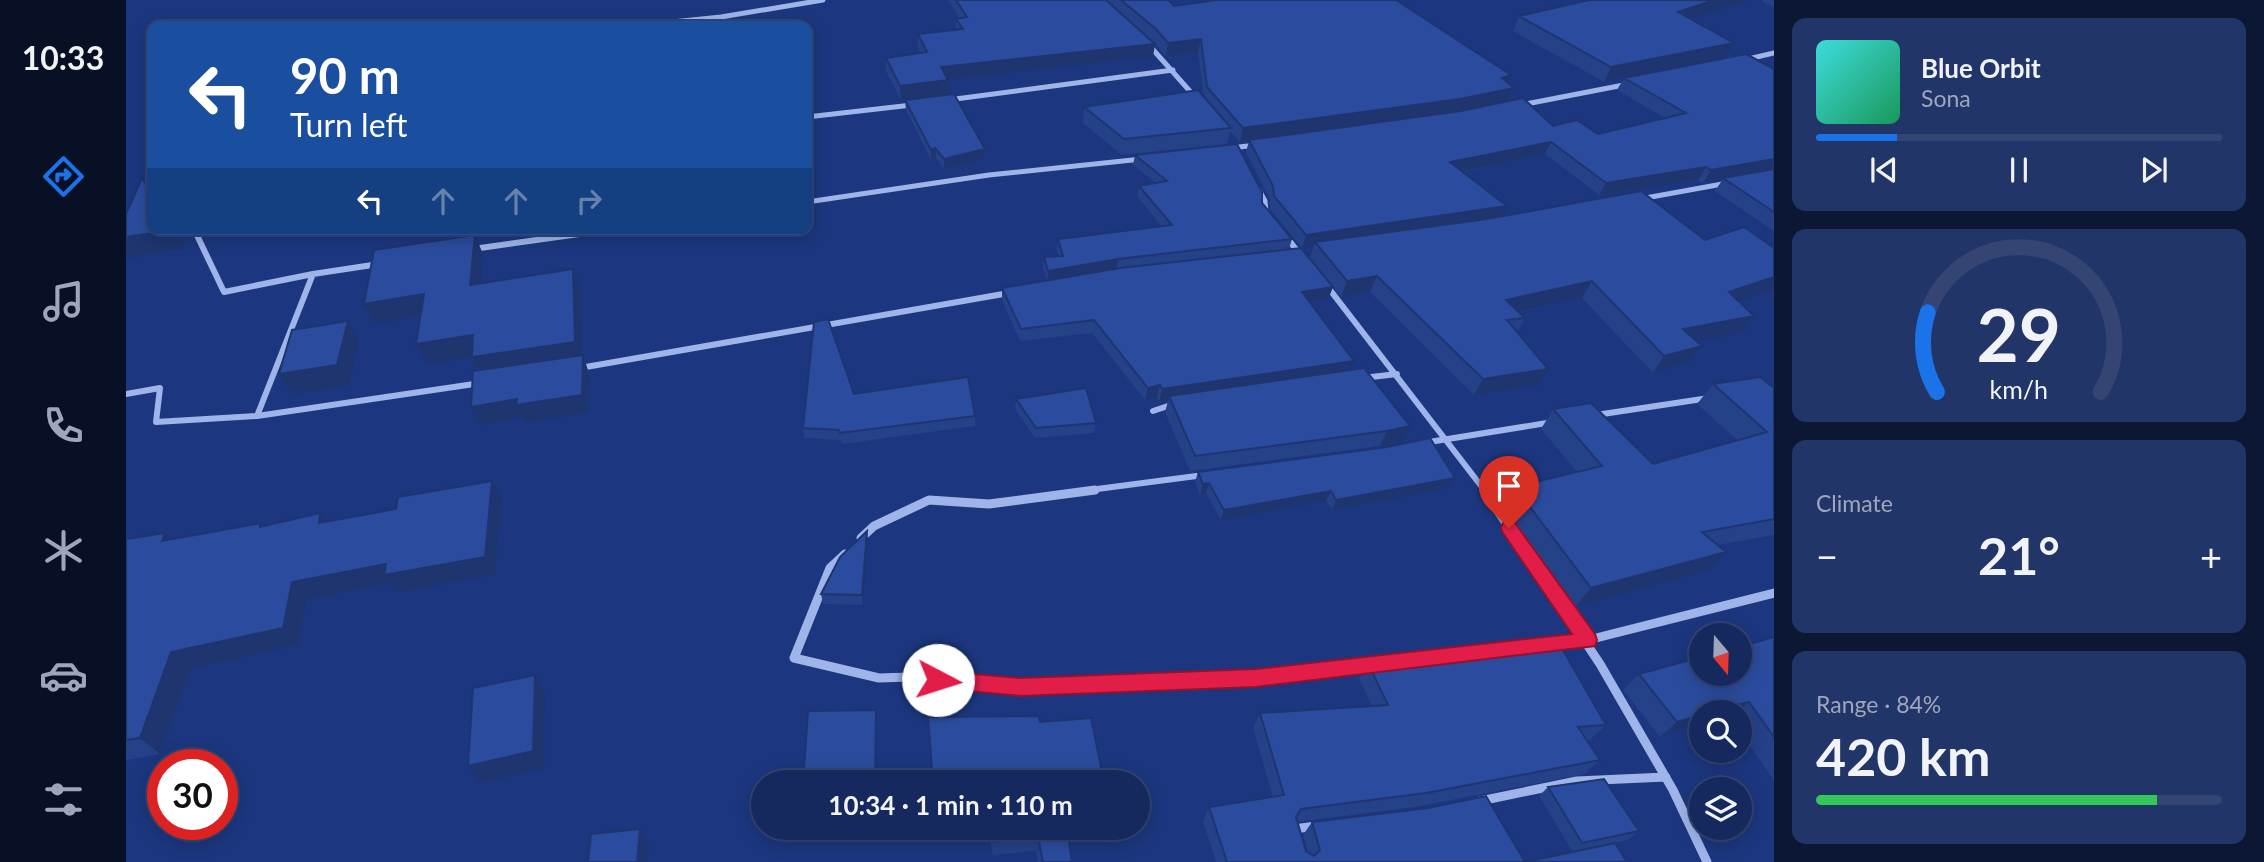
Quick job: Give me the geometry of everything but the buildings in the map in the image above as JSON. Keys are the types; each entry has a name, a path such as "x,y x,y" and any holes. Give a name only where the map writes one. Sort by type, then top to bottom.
{"street":[{"path":"688,21 721,18 823,0"},
{"path":"1139,37 1173,70 1206,109"},
{"path":"1733,62 1774,53"},
{"path":"945,101 1173,70"},
{"path":"1508,107 1639,82"},
{"path":"812,116 917,104"},
{"path":"1230,138 1244,158"},
{"path":"1226,149 1265,144"},
{"path":"812,201 989,175 1151,158"},
{"path":"1254,180 1265,201 1264,209 1271,218"},
{"path":"1626,201 1734,182"},
{"path":"1278,227 1308,264"},
{"path":"197,235 224,292 391,262"},
{"path":"469,249 571,235"},
{"path":"1287,255 1313,252"},
{"path":"257,416 313,274"},
{"path":"1325,284 1446,438 1588,640 1693,827 1707,862"},
{"path":"567,370 689,352 854,318 1012,292"},
{"path":"1349,380 1397,374"},
{"path":"126,394 160,388 156,422 257,416 486,382"},
{"path":"1588,417 1719,396"},
{"path":"1153,411 1179,403"},
{"path":"1407,446 1561,421"},
{"path":"1219,473 989,503 929,500 874,526 830,568 794,658 879,678 910,677 1020,687 1256,678 1380,664"},
{"path":"1546,645 1588,640 1774,593"},
{"path":"1474,802 1577,781 1666,777"},
{"path":"1297,838 1294,829 1321,826"}],"route":[{"path":"938,680 1020,687 1256,678 1588,640 1509,528"}]}
